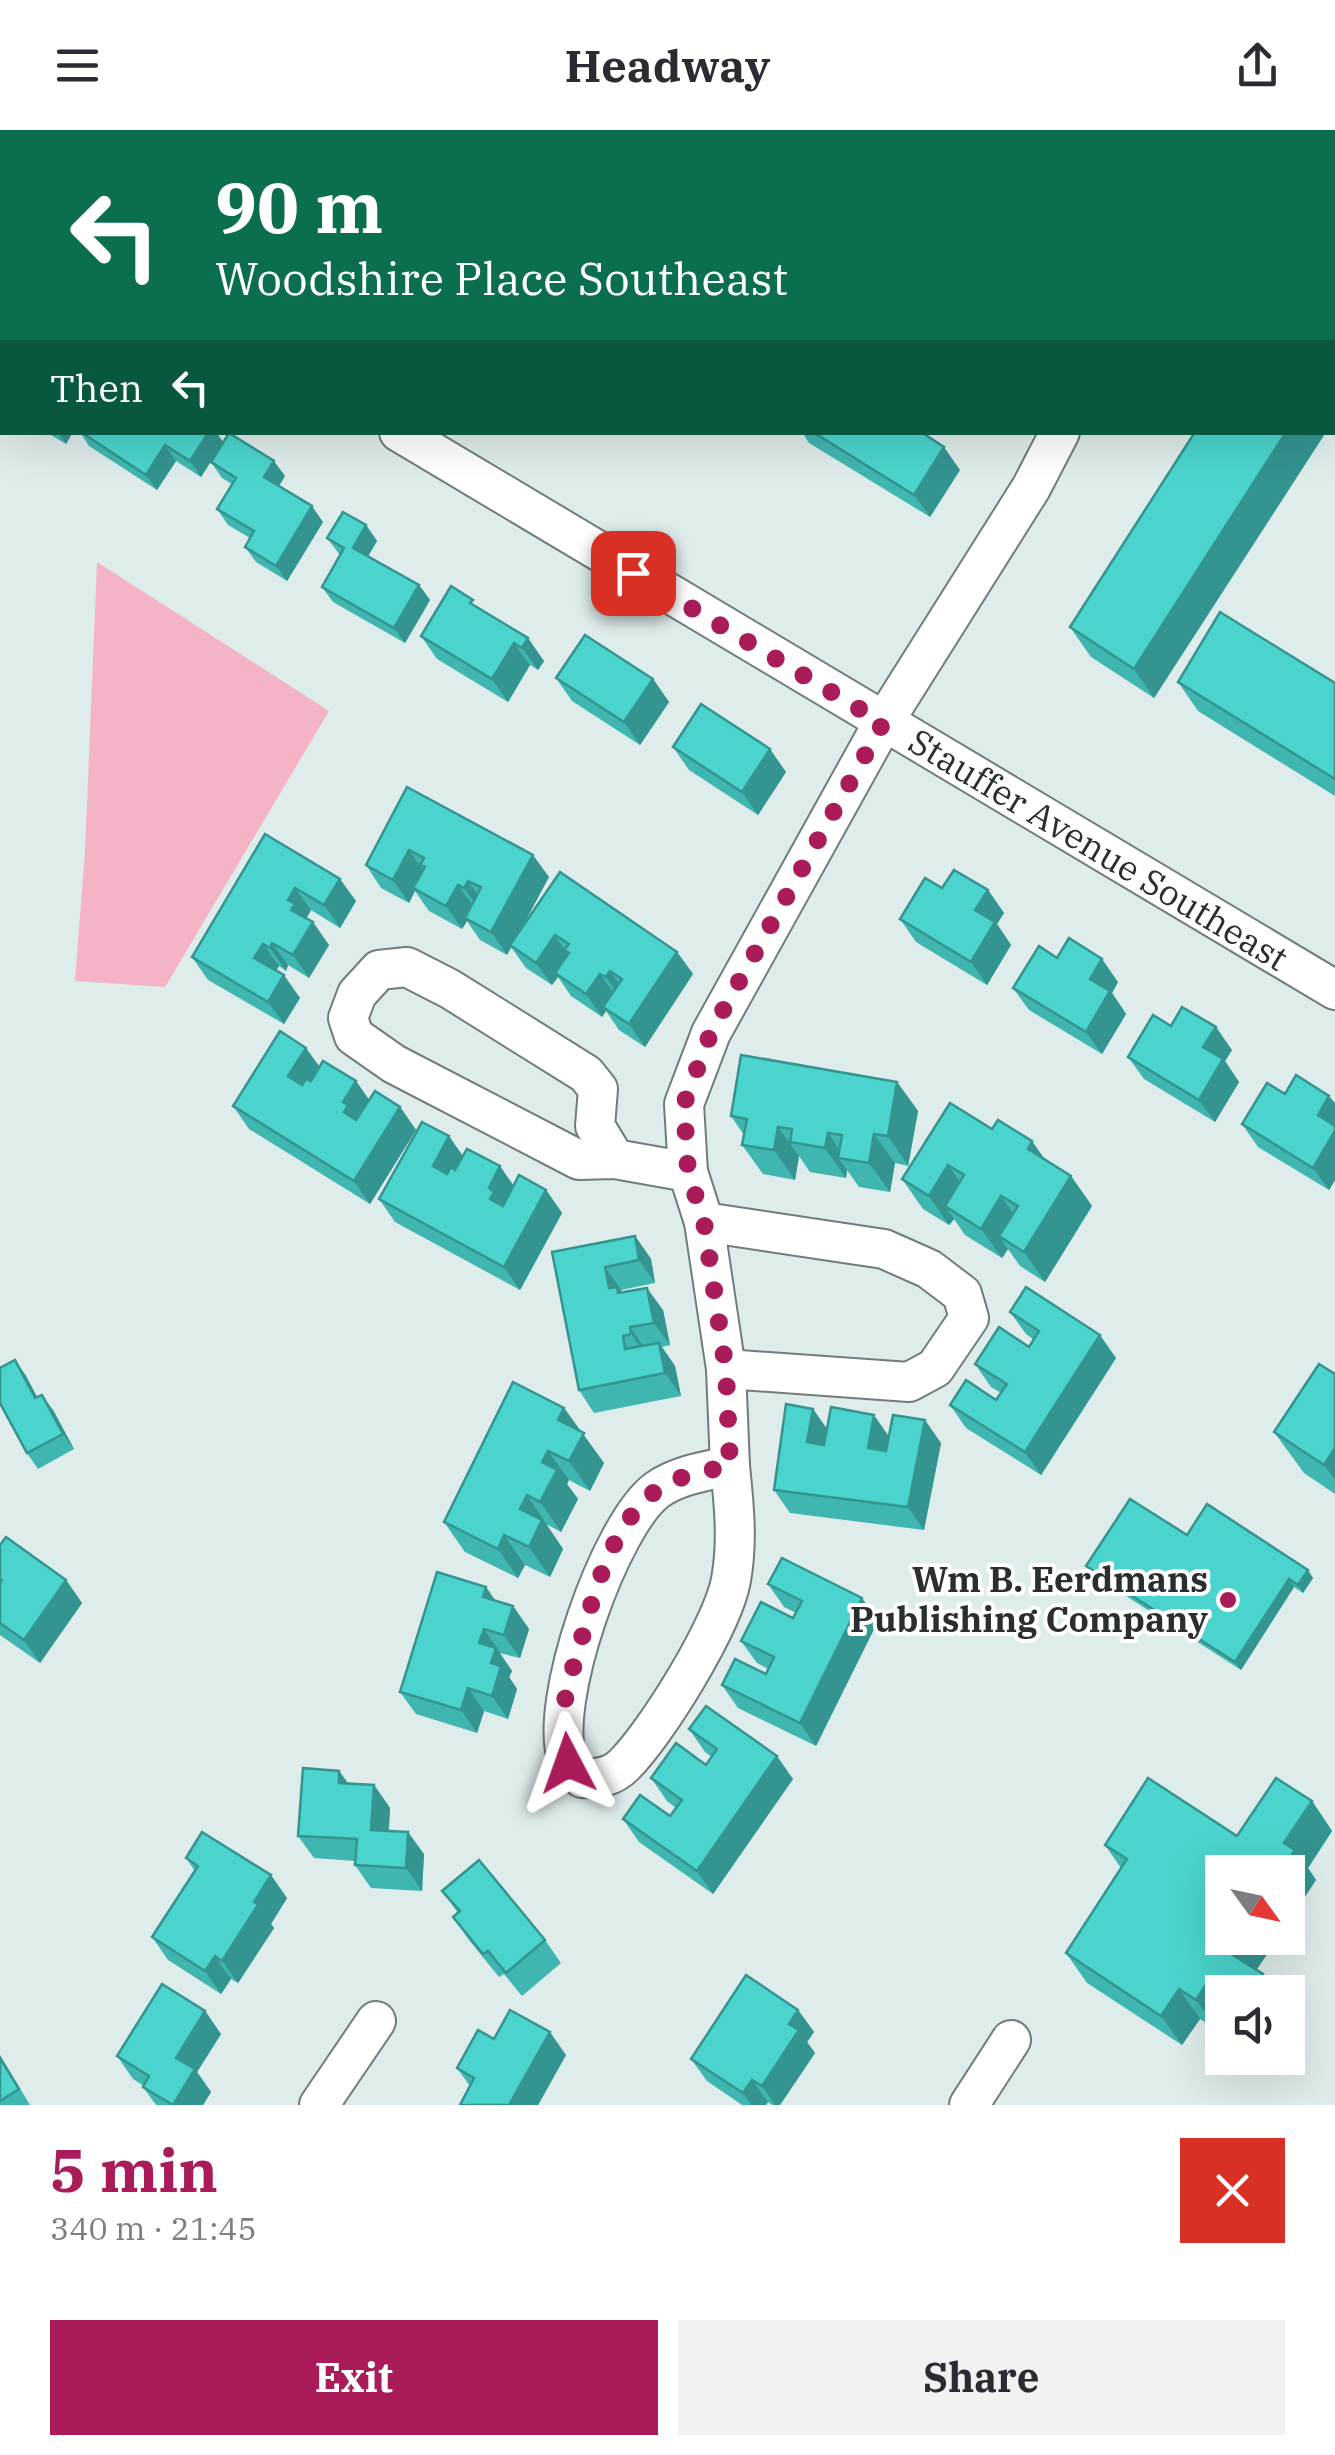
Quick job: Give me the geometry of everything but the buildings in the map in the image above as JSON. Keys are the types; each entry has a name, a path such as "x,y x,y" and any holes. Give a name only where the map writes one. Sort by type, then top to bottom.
{"street":[{"name":"Stauffer Avenue Southeast","path":"404,435 1335,990"},
{"path":"730,1466 688,1475 659,1488 636,1510 613,1550 596,1591 566,1696 563,1736 568,1763 582,1778 601,1779 622,1767 658,1722 695,1663 730,1585 737,1534 726,1370 704,1222 688,1172 684,1104 711,1032 883,723 1031,488 1058,435"},
{"path":"616,1159 596,1126 598,1088 586,1074 450,989 406,967 378,970 356,994 348,1018 354,1036 394,1064 580,1160 616,1159 688,1172"},
{"path":"704,1222 884,1249 930,1270 962,1294 970,1318 934,1368 909,1382 726,1370"},
{"path":"319,2105 376,2021"},
{"path":"968,2105 1011,2040"}],"shaded area":[{"path":"97,562 329,711 165,987 75,981 85,851"}],"place":[{"name":"Wm B. Eerdmans Publishing Company","path":"1228,1600"}],"route":[{"path":"568,1763 563,1736 566,1696 596,1591 613,1550 636,1510 659,1488 688,1475 730,1466 726,1370 704,1222 688,1172 684,1104 711,1032 883,723 633,573"}]}
